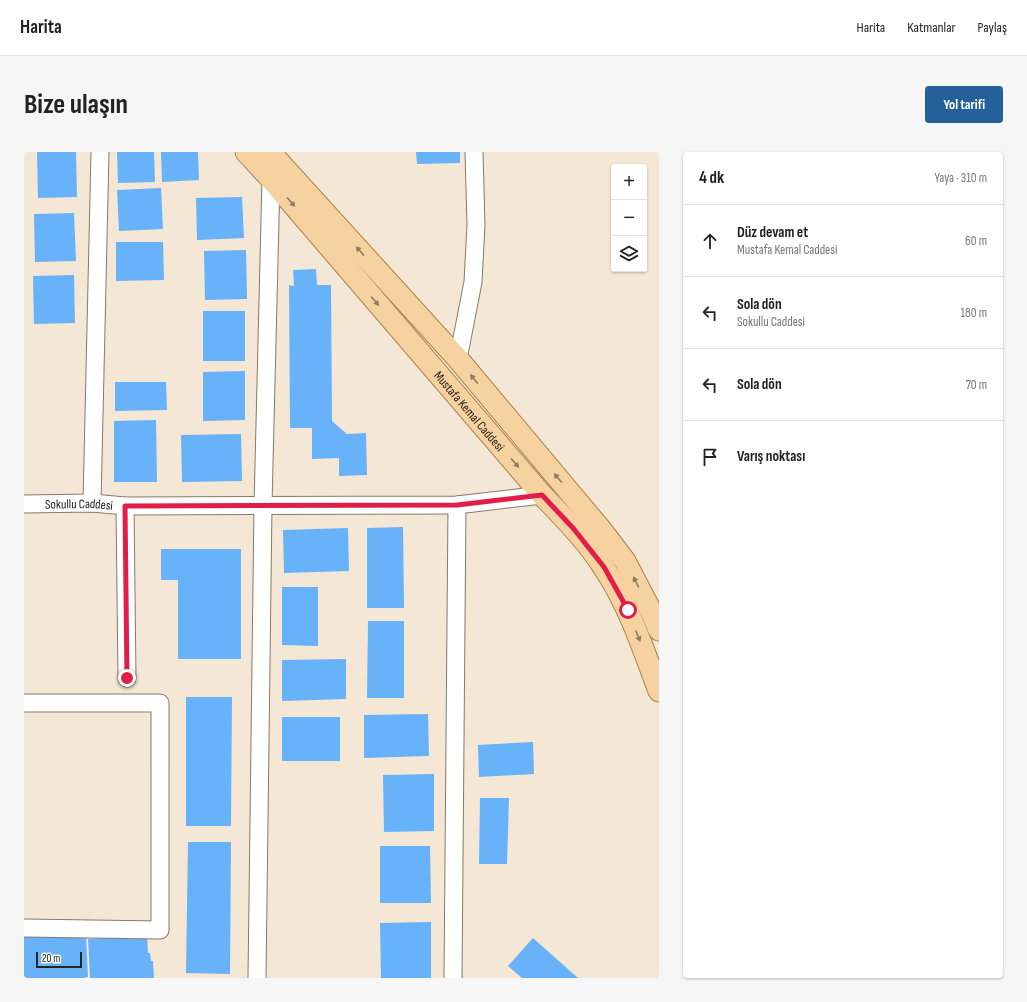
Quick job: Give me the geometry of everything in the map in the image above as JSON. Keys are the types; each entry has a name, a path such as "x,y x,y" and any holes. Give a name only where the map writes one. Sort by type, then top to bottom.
{"main road":[{"name":"Mustafa Kemal Caddesi","path":"246,152 271,179 542,495 573,528 604,567 628,610 659,691"},
{"name":"Mustafa Kemal Caddesi","path":"270,152 458,359 603,532 625,561 657,616"}],"street":[{"path":"92,503 100,152"},
{"path":"458,359 473,282 476,225 474,152"},
{"path":"257,978 263,505 271,179"},
{"name":"Sokullu Caddesi","path":"24,504 92,503 125,506 457,505 542,495"},
{"path":"453,978 457,505"},
{"path":"125,506 127,678"},
{"path":"24,702 160,703 160,930 24,928"}],"building":[{"path":"37,152 76,152 77,197 38,198"},
{"path":"117,152 154,152 155,182 118,183"},
{"path":"161,152 198,152 199,180 162,182"},
{"path":"416,152 460,152 460,163 417,164"},
{"path":"161,188 163,229 119,231 117,190"},
{"path":"242,197 244,238 197,240 196,198"},
{"path":"74,213 76,261 35,262 34,214"},
{"path":"116,242 163,242 164,280 116,281"},
{"path":"246,250 247,299 205,300 204,251"},
{"path":"316,269 317,285 331,285 332,421 347,434 366,433 367,475 339,476 339,458 312,459 312,428 290,428 289,285 294,286 293,270"},
{"path":"74,275 75,323 34,324 33,276"},
{"path":"203,311 245,311 245,361 203,361"},
{"path":"245,371 245,420 203,421 203,372"},
{"path":"115,382 166,382 167,410 115,411"},
{"path":"156,420 157,482 114,482 114,421"},
{"path":"241,434 242,481 182,482 181,435"},
{"path":"403,527 404,608 367,608 367,528"},
{"path":"348,528 349,571 284,573 283,530"},
{"path":"161,549 241,549 241,659 178,659 178,580 161,580"},
{"path":"282,587 318,587 318,646 282,645"},
{"path":"368,621 404,621 404,698 367,698"},
{"path":"346,659 346,699 282,701 282,660"},
{"path":"186,697 232,697 231,826 186,826"},
{"path":"428,714 429,756 364,758 364,715"},
{"path":"282,717 340,717 340,761 282,761"},
{"path":"533,742 534,774 479,777 478,745"},
{"path":"434,774 434,831 384,832 383,775"},
{"path":"480,798 509,798 507,864 479,864"},
{"path":"188,842 231,842 230,974 186,973"},
{"path":"380,846 430,846 431,903 380,903"},
{"path":"431,922 431,978 381,978 380,923"},
{"path":"86,935 88,977 24,978 24,937"},
{"path":"147,935 148,953 150,953 151,961 153,961 154,978 90,978 88,939"},
{"path":"533,938 578,978 522,978 508,966"}],"route":[{"path":"127,678 125,506 457,505 542,495 573,528 604,567 628,610"}]}
